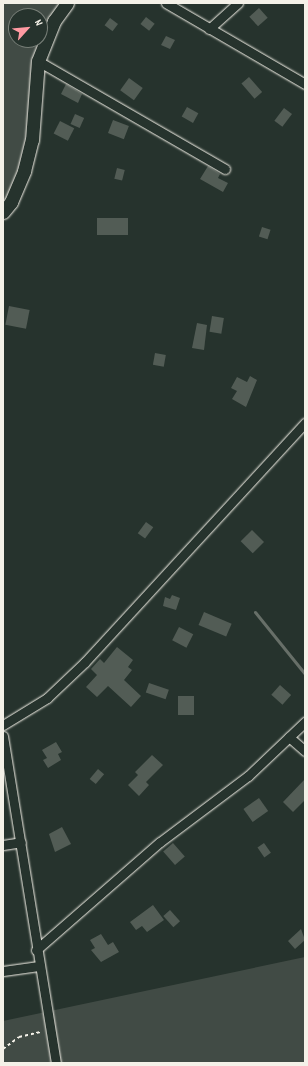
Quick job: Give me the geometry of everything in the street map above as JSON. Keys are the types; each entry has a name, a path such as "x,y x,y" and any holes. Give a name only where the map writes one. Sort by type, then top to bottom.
{"main road":[{"path":"3,212 10,202 24,171 32,140 38,61 54,21 67,3"}],"street":[{"path":"166,3 305,84"},
{"path":"209,29 238,3"},
{"path":"38,61 225,169"},
{"path":"3,725 47,698 85,662 305,423"},
{"path":"36,950 160,842 248,776 305,722"},
{"path":"3,736 22,842 36,950 56,1063"},
{"path":"289,737 305,751"},
{"path":"3,845 22,842"},
{"path":"3,971 39,966"}],"path":[{"path":"3,1049 19,1037 50,1030"}],"shaded area":[{"path":"3,3 67,3 48,41 48,8 8,8 8,48 44,48 38,61 32,140 3,212"},
{"path":"305,957 305,1063 3,1063 3,1021"}],"building":[{"path":"259,8 268,18 258,26 249,17"},
{"path":"146,17 155,24 149,31 140,24"},
{"path":"110,18 118,24 113,31 105,25"},
{"path":"166,36 175,40 170,49 161,45"},
{"path":"249,77 262,92 255,99 241,84"},
{"path":"129,78 143,88 134,100 120,90"},
{"path":"66,84 82,94 78,103 61,94"},
{"path":"187,107 198,113 193,123 182,117"},
{"path":"284,108 292,114 282,127 274,121"},
{"path":"75,114 84,118 80,128 71,124"},
{"path":"113,120 129,126 124,139 108,133"},
{"path":"60,121 74,128 68,141 54,133"},
{"path":"208,166 220,174 218,178 228,183 223,192 200,179"},
{"path":"117,168 125,170 122,181 114,179"},
{"path":"97,218 128,218 128,235 97,235"},
{"path":"262,227 271,230 267,239 259,237"},
{"path":"9,306 30,310 26,329 5,325"},
{"path":"212,316 224,318 221,334 209,332"},
{"path":"197,323 207,325 204,350 192,348"},
{"path":"155,353 166,355 164,367 153,365"},
{"path":"250,376 257,380 246,407 232,399 237,391 231,388 237,377 247,382"},
{"path":"146,522 153,527 145,539 138,533"},
{"path":"252,530 264,542 253,553 241,541"},
{"path":"172,595 180,598 176,610 163,606 165,597 170,599"},
{"path":"204,612 232,624 226,637 199,625"},
{"path":"179,627 193,634 186,648 172,640"},
{"path":"117,647 133,660 128,667 132,670 124,680 141,696 131,707 108,686 97,697 86,687 97,675 91,669 100,659 104,663"},
{"path":"149,683 169,690 166,699 146,692"},
{"path":"280,685 291,695 282,705 271,695"},
{"path":"178,696 194,696 194,715 178,715"},
{"path":"56,742 62,752 58,754 61,760 48,768 43,760 47,758 42,750"},
{"path":"152,755 163,765 146,782 149,785 139,796 128,785 138,775 135,772"},
{"path":"98,769 104,774 96,784 90,779"},
{"path":"305,779 305,800 293,812 283,802"},
{"path":"259,798 268,811 253,822 243,809"},
{"path":"62,827 71,844 55,852 49,834"},
{"path":"173,843 185,857 175,865 163,852"},
{"path":"264,843 271,853 264,857 257,848"},
{"path":"153,905 164,920 147,932 142,926 136,930 130,922"},
{"path":"170,910 180,921 173,927 163,916"},
{"path":"301,929 305,940 295,949 288,941"},
{"path":"101,934 108,945 113,942 119,952 101,962 91,950 95,948 90,940"}],"waterway":[{"path":"255,612 305,674"}]}
